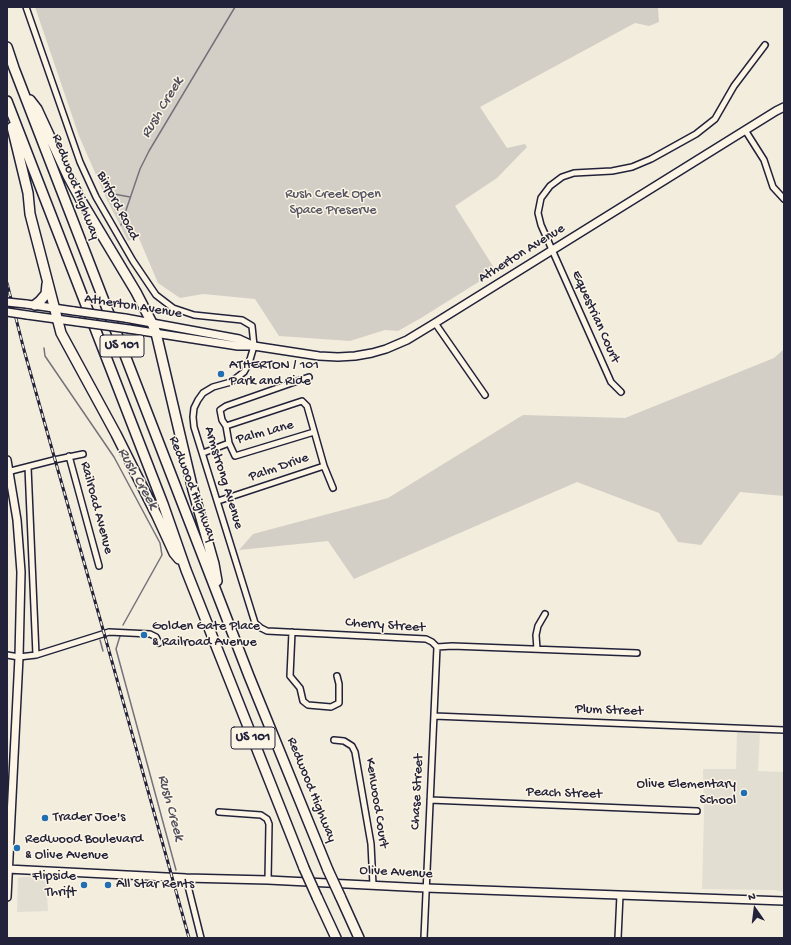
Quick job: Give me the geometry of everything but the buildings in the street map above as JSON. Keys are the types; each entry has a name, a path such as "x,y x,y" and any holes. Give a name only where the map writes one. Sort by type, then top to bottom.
{"highway":[{"name":"Redwood Highway","path":"7,47 250,676 328,870 359,938"},
{"path":"24,92 37,109 68,176 156,332 193,490 214,564 220,600"},
{"name":"US 101","path":"7,101 163,504 186,570 304,868 336,938"},
{"path":"7,106 28,193 30,214 61,333 144,490 174,553 186,570"},
{"path":"30,305 40,301 46,294 47,281"}],"main road":[{"name":"Atherton Avenue","path":"7,312 156,332 238,346 254,346 319,356 338,357 372,353 407,340 436,323 784,107"},
{"name":"Atherton Avenue","path":"7,302 125,318 239,339 254,346"},
{"path":"7,460 17,520 21,572 19,656 7,897"},
{"name":"Olive Avenue","path":"8,869 426,888 784,901"}],"street":[{"name":"Binford Road","path":"26,7 80,162 96,197 120,240 156,296 173,308 194,315 242,320 252,326 254,346"},
{"name":"Equestrian Court","path":"621,392 611,382 541,225 538,213 541,198 558,178 574,173 612,171 632,167 651,159 696,134 715,119 734,86 765,45"},
{"path":"745,130 764,160 773,187 784,199"},
{"path":"436,323 485,395"},
{"name":"Armstrong Avenue","path":"232,550 203,452 194,428 193,417 194,408 204,393 214,387 230,382 244,372 249,363 254,346"},
{"path":"226,426 222,420 220,410 226,406 309,377"},
{"name":"Palm Lane","path":"302,402 307,406 314,432 236,456 229,443 226,426 302,402"},
{"path":"314,432 324,466 333,488"},
{"path":"203,452 229,443"},
{"path":"8,472 69,456 83,454"},
{"name":"Railroad Avenue","path":"69,456 99,566"},
{"name":"Palm Drive","path":"218,502 324,466"},
{"path":"28,467 36,655"},
{"name":"Cherry Street","path":"232,550 255,623 268,631 426,639 437,647 452,646 637,653"},
{"path":"537,649 536,635 538,626 545,614"},
{"path":"7,655 36,655 109,632 150,634 156,637 158,643"},
{"path":"292,632 290,676 300,688 303,701 308,705 320,707 331,707 339,703 339,684 337,676"},
{"name":"Chase Street","path":"424,938 437,647"},
{"name":"Plum Street","path":"434,716 784,730"},
{"name":"Kenwood Court","path":"334,740 344,741 352,746 355,752 372,844 373,885"},
{"name":"Peach Street","path":"430,800 697,811"},
{"path":"219,812 261,815 268,819 268,880"},
{"path":"186,878 201,938"},
{"path":"618,938 620,896"}],"shaded area":[{"name":"Olive Elementary School","path":"737,732 760,732 758,771 784,772 784,892 775,890 702,889 704,813 703,769 736,769"},
{"path":"18,878 46,878 48,911 17,912"}],"green space":[{"name":"Rush Creek Open Space Preserve","path":"35,7 658,7 659,22 649,26 635,23 480,107 507,148 525,144 527,147 497,178 455,206 496,271 398,331 385,330 350,341 279,336 255,299 203,294 180,298 158,283 138,236 128,241 107,200 79,136"},
{"path":"784,349 784,496 740,492 701,545 678,542 659,513 577,482 354,579 328,541 239,550 253,534 388,498 523,415 625,418 774,358"}],"waterway":[{"name":"Rush Creek","path":"121,225 140,169 149,151 235,7"},
{"path":"103,192 130,197"},
{"name":"Rush Creek","path":"44,348 45,356 114,457 160,543 162,555 123,625"},
{"name":"Rush Creek","path":"120,636 116,649 176,870"},
{"path":"100,640 103,651"}],"railway":[{"path":"7,283 24,350 189,938"}],"place":[{"name":"ATHERTON / 101 Park and Ride","path":"221,374"},
{"name":"Golden Gate Place & Railroad Avenue","path":"144,635"},
{"name":"Olive Elementary School","path":"744,793"},
{"name":"Trader Joe's","path":"45,818"},
{"name":"Redwood Boulevard & Olive Avenue","path":"17,848"},
{"name":"Flipside Thrift","path":"84,885"},
{"name":"All Star Rents","path":"108,885"}]}
